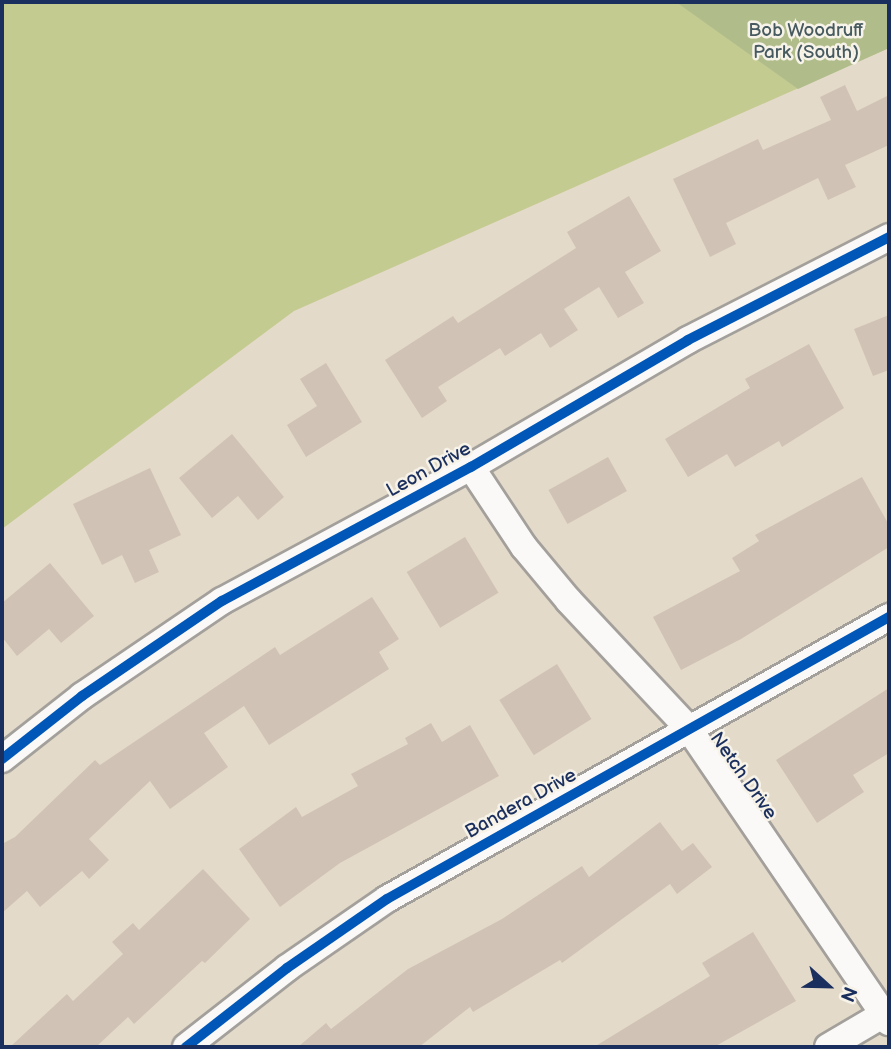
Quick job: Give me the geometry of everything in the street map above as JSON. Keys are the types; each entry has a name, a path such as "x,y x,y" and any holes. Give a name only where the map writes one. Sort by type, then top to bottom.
{"street":[{"name":"Leon Drive","path":"2,759 82,696 222,601 471,467 688,340 889,237"},
{"name":"Netch Drive","path":"471,467 524,547 569,601 689,729 888,1016"},
{"name":"Bandera Drive","path":"186,1047 287,968 387,899 889,617"},
{"path":"828,1047 888,1016"}],"green space":[{"path":"2,2 889,2 889,48 294,311 2,529"},
{"name":"Bob Woodruff Park (South)","path":"676,2 889,2 889,48 798,89"}],"building":[{"path":"845,85 857,111 889,95 889,145 845,165 856,187 828,200 818,178 726,223 736,244 710,257 673,179 758,139 763,150 831,120 820,97"},
{"path":"629,196 661,251 625,272 644,303 618,318 599,287 564,309 578,330 550,348 541,333 505,356 500,348 438,387 447,401 422,418 385,360 453,316 458,323 576,248 567,232"},
{"path":"889,315 889,370 873,376 854,329"},
{"path":"809,344 844,408 782,447 779,441 735,467 727,454 688,477 665,439 750,388 745,379"},
{"path":"326,363 362,422 306,457 287,425 317,406 300,379"},
{"path":"232,434 284,497 258,520 238,496 212,518 179,478"},
{"path":"608,457 627,491 567,524 549,490"},
{"path":"150,468 181,535 149,550 159,572 135,583 122,555 102,565 73,504"},
{"path":"862,477 889,525 889,547 741,639 681,670 653,617 740,571 732,558 759,541 755,535"},
{"path":"465,537 498,593 440,628 407,572"},
{"path":"50,563 94,616 61,643 49,629 17,656 2,637 2,603"},
{"path":"372,597 399,639 379,652 389,669 269,745 244,706 204,733 228,767 170,809 150,781 89,839 109,860 89,879 82,871 40,907 27,891 2,913 2,844 15,837 95,760 100,765 275,647 280,655"},
{"path":"557,664 591,719 534,755 499,700"},
{"path":"889,688 889,753 853,775 864,792 817,823 776,760"},
{"path":"431,723 442,742 470,725 499,776 340,863 280,907 239,849 296,807 302,817 358,786 351,774 408,744 405,738"},
{"path":"660,822 682,851 693,843 712,867 677,894 670,884 562,963 560,960 473,1012 470,1007 419,1047 298,1047 326,1023 331,1029 408,969 502,919 582,866 589,877"},
{"path":"203,869 250,919 205,963 202,961 134,1024 128,1017 96,1047 10,1047 67,994 73,1001 123,954 112,942 133,923 139,930"},
{"path":"753,932 796,1001 714,1047 594,1047 710,976 702,963"}],"cycle path":[{"path":"2,759 82,696 222,601 471,467 688,340 889,237"},
{"path":"186,1047 287,968 387,899 889,617"}]}
